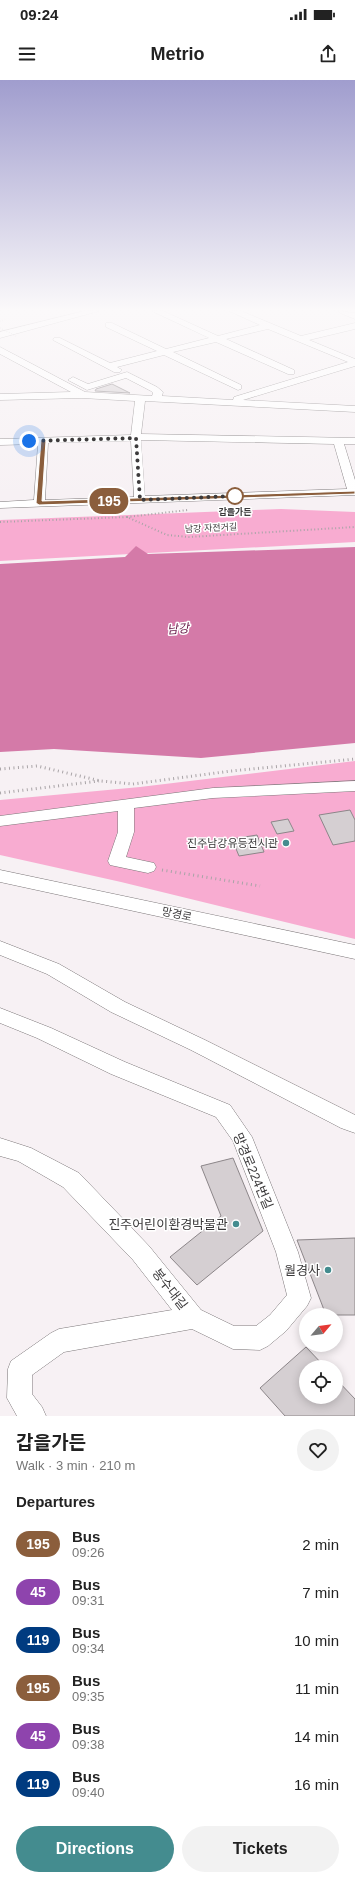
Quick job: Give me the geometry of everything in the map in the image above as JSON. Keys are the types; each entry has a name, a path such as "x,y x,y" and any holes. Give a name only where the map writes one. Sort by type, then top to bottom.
{"street":[{"path":"43,373 82,395"},
{"path":"61,373 87,387 127,375"},
{"path":"124,373 158,392 156,399"},
{"path":"210,373 238,387"},
{"path":"227,402 319,373"},
{"path":"0,397 82,395 355,409"},
{"path":"140,398 136,438 140,500"},
{"path":"0,442 136,438 355,441"},
{"path":"39,503 43,441"},
{"path":"0,505 354,492 338,441"},
{"path":"0,821 213,793 355,786"},
{"path":"126,805 126,832 116,861 148,867"},
{"name":"망경로","path":"0,876 355,952"},
{"path":"0,948 53,969 118,1007 348,1122 355,1124"},
{"name":"망경로224번길","path":"0,1015 44,1033 118,1068 223,1111 242,1137 287,1252 299,1298 278,1323 260,1338 233,1337 193,1318"},
{"name":"봉수대길","path":"0,1147 24,1154 71,1180 141,1253 193,1318 59,1341 20,1369 19,1398 33,1416"}],"path":[{"name":"남강 자전거길","path":"0,522 127,517 167,534 189,537 355,527"},
{"path":"0,769 37,766 101,781 133,784 231,771 355,759"},
{"path":"0,793 101,781"},
{"path":"148,867 260,886"}],"shaded area":[{"path":"281,509 355,512 355,542 0,561 0,520"},
{"path":"355,761 355,939 121,882 0,855 0,800 140,787"}],"water":[{"name":"남강","path":"136,546 148,554 355,547 355,743 201,758 54,749 0,752 0,564 125,557"}],"building":[{"path":"112,384 130,393 95,391 96,389"},
{"path":"350,810 355,820 355,841 333,845 319,815"},
{"path":"288,819 294,831 277,834 271,822"},
{"path":"257,835 264,852 239,856 232,839"},
{"name":"진주어린이환경박물관","path":"233,1158 263,1231 197,1285 170,1257 221,1216 201,1166"},
{"path":"355,1238 355,1315 343,1315 343,1308 323,1308 297,1240"},
{"path":"300,1352 311,1352 318,1360 299,1360 299,1404 343,1404 343,1386 355,1399 355,1416 285,1416 260,1388"}],"bus line":[{"name":"195","path":"43,441 39,503 355,492"}],"place":[{"name":"갑을가든","path":"235,496"},
{"name":"진주남강유등전시관","path":"286,843"},
{"name":"진주어린이환경박물관","path":"236,1224"},
{"name":"월경사","path":"328,1270"}],"route":[{"path":"29,441 136,438 140,500 235,496"}]}
